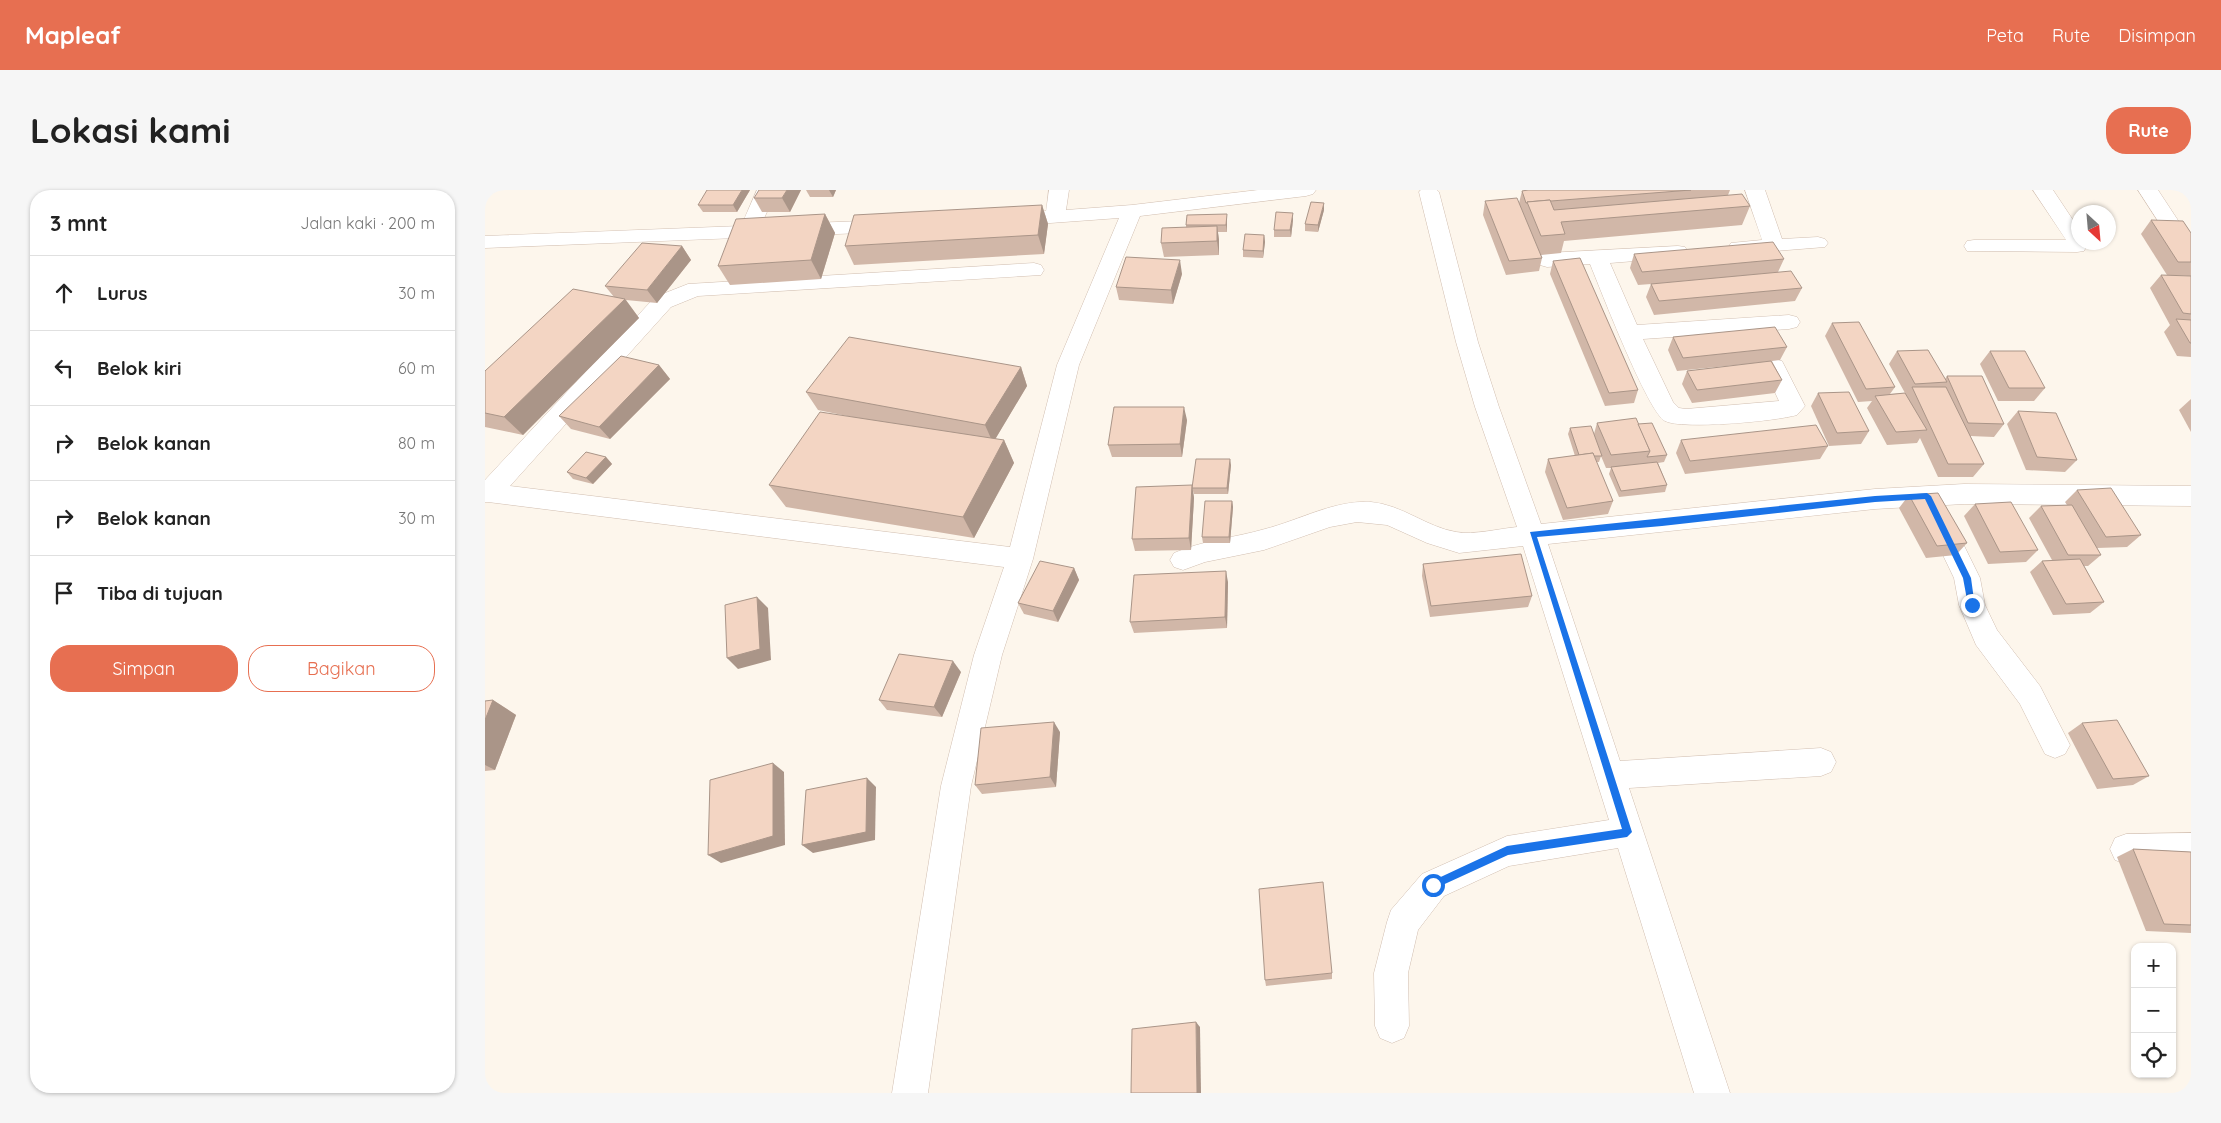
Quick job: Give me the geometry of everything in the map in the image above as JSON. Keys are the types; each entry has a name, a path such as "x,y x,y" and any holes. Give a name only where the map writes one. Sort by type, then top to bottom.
{"street":[{"path":"748,232 767,190"},
{"path":"1055,218 1059,190"},
{"path":"985,221 1055,218 1132,211 1306,190"},
{"path":"1755,190 1774,246"},
{"path":"1973,246 2077,246 2078,243 2043,190"},
{"path":"2148,190 2191,256"},
{"path":"1431,191 1467,342 1532,534 1713,1093"},
{"path":"910,1093 956,786 988,655 1019,559 1068,365 1132,211"},
{"path":"485,242 906,225"},
{"path":"1547,260 1818,242"},
{"path":"1597,256 1629,333 1664,407 1672,415 1686,417 1789,409 1793,406 1774,367"},
{"path":"486,493 663,302 695,289 1034,270"},
{"path":"1629,333 1789,322"},
{"path":"486,493 1019,559"},
{"path":"1183,560 1199,552 1263,540 1345,515 1370,512 1392,516 1414,524 1445,540 1459,543 1875,499 1964,494 2191,496"},
{"path":"1927,496 1967,578 1972,605 1986,637 2030,695 2055,745"},
{"path":"1609,775 1821,762"},
{"path":"1392,1026 1391,973 1403,922 1433,885 1507,851 1627,832"},
{"path":"2126,850 2191,848"}],"building":[{"path":"707,190 742,190 733,205 698,205"},
{"path":"759,190 787,190 782,198 754,198"},
{"path":"1691,190 1526,203 1522,191"},
{"path":"1742,194 1750,206 1561,222 1565,234 1541,236 1527,202 1550,200 1554,210"},
{"path":"1517,198 1542,258 1509,261 1485,201"},
{"path":"1311,202 1324,203 1318,225 1305,224"},
{"path":"1042,205 1038,235 845,246 854,215"},
{"path":"1276,212 1293,213 1290,230 1274,230"},
{"path":"825,214 811,260 718,266 736,219"},
{"path":"1227,214 1226,225 1186,225 1187,215"},
{"path":"2151,220 2183,221 2191,233 2191,262 2178,262"},
{"path":"1217,226 1217,241 1161,243 1162,228"},
{"path":"1245,234 1264,235 1263,251 1243,250"},
{"path":"1773,242 1784,259 1642,272 1634,254"},
{"path":"642,243 682,246 647,290 605,286"},
{"path":"1126,257 1180,260 1171,290 1116,287"},
{"path":"1580,258 1638,390 1609,393 1553,261"},
{"path":"1791,271 1802,288 1659,301 1651,284"},
{"path":"2161,275 2191,276 2191,314 2183,313"},
{"path":"573,289 625,299 504,417 485,413 485,371"},
{"path":"2176,319 2191,320 2191,343 2190,343"},
{"path":"1859,322 1895,387 1866,389 1832,323"},
{"path":"1775,327 1787,347 1683,358 1673,337"},
{"path":"849,337 1021,367 985,425 806,392"},
{"path":"1928,350 1947,382 1915,384 1897,351"},
{"path":"1990,351 2025,351 2045,388 2009,388"},
{"path":"621,356 659,365 599,427 559,416"},
{"path":"1771,361 1782,380 1697,390 1687,371"},
{"path":"1947,376 1982,376 2004,424 1968,423"},
{"path":"1912,387 1946,387 1984,464 1948,464"},
{"path":"1849,392 1869,431 1837,433 1818,393"},
{"path":"1905,393 1927,430 1896,432 1875,396"},
{"path":"1114,407 1184,407 1180,444 1108,445"},
{"path":"2018,411 2056,413 2077,460 2037,457"},
{"path":"820,412 1004,440 963,517 769,485"},
{"path":"1636,418 1650,451 1611,455 1597,423"},
{"path":"1652,423 1667,455 1647,457 1650,451 1638,424"},
{"path":"1816,425 1828,446 1690,461 1681,440"},
{"path":"1591,426 1602,456 1594,456 1593,453 1579,455 1570,428"},
{"path":"586,452 606,457 586,478 567,472"},
{"path":"1593,453 1613,501 1567,508 1548,459"},
{"path":"1196,459 1230,459 1227,488 1192,488"},
{"path":"1657,462 1667,485 1621,491 1611,467"},
{"path":"1192,485 1189,538 1132,539 1136,487"},
{"path":"2111,488 2141,535 2106,537 2077,490"},
{"path":"1938,493 1967,543 1937,546 1909,495"},
{"path":"1205,501 1232,501 1229,537 1202,537"},
{"path":"2011,502 2038,550 2000,552 1975,504"},
{"path":"2072,505 2101,555 2068,555 2041,506"},
{"path":"1521,554 1532,596 1431,606 1423,564"},
{"path":"2080,559 2104,602 2066,604 2042,561"},
{"path":"1040,561 1074,568 1053,611 1018,603"},
{"path":"1226,571 1225,617 1130,622 1134,575"},
{"path":"757,597 760,649 727,658 725,605"},
{"path":"899,654 953,661 934,707 879,700"},
{"path":"493,700 485,720 485,701"},
{"path":"2117,720 2149,776 2113,779 2082,723"},
{"path":"1054,722 1050,777 975,785 981,728"},
{"path":"773,763 773,836 708,855 710,780"},
{"path":"867,778 866,832 802,845 806,790"},
{"path":"2133,849 2191,852 2191,925 2164,924"},
{"path":"1323,882 1332,973 1265,980 1259,889"},
{"path":"1196,1022 1197,1093 1131,1093 1132,1029"}],"route":[{"path":"1433,885 1468,867 1507,851 1627,832 1532,534 1662,523 1875,499 1927,496 1967,578 1972,605"}]}
